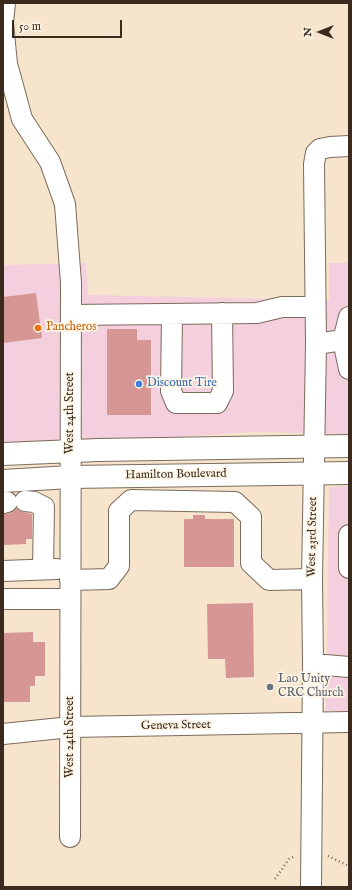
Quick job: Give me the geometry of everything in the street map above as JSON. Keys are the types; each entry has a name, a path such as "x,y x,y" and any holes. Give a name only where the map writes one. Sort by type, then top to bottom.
{"main road":[{"path":"3,454 71,451 349,446"},
{"name":"Hamilton Boulevard","path":"9,497 70,477 349,473"}],"street":[{"name":"West 24th Street","path":"5,3 3,23 7,64 22,119 50,162 65,204 71,283 70,837"},
{"name":"West 23rd Street","path":"311,884 313,664 312,579 316,344 314,164 316,153 320,149 349,146"},
{"path":"71,315 257,313 282,307 316,307"},
{"path":"172,314 171,390 176,403 217,403 223,391 222,313"},
{"path":"349,317 343,340 349,369"},
{"path":"316,344 343,340"},
{"path":"9,497 34,502 44,507 43,569"},
{"path":"3,599 70,582 109,579 119,566 119,511 131,500 235,502 251,517 251,563 269,580 312,579"},
{"path":"349,535 349,568"},
{"path":"3,571 43,569 70,582"},
{"path":"313,664 349,667"},
{"name":"Geneva Street","path":"3,734 71,727 349,722"}],"shaded area":[{"path":"86,263 88,295 329,300 329,263 349,263 349,434 253,432 85,443 3,444 3,265"},
{"path":"349,486 349,711 326,711 329,487"}],"building":[{"path":"36,293 42,338 3,343 3,297"},
{"path":"107,329 137,329 137,340 151,340 151,415 107,415"},
{"path":"16,508 23,512 32,514 32,539 26,539 26,544 4,545 3,514 10,513"},
{"path":"193,515 205,515 205,519 234,519 234,567 184,567 184,519 193,519"},
{"path":"253,603 254,677 226,678 225,659 208,659 207,604"},
{"path":"33,632 33,642 45,642 45,676 35,676 35,686 30,686 30,702 3,702 3,633"}],"place":[{"name":"Pancheros","path":"38,328"},
{"name":"Discount Tire","path":"139,384"},
{"name":"Lao Unity CRC Church","path":"270,687"}]}
